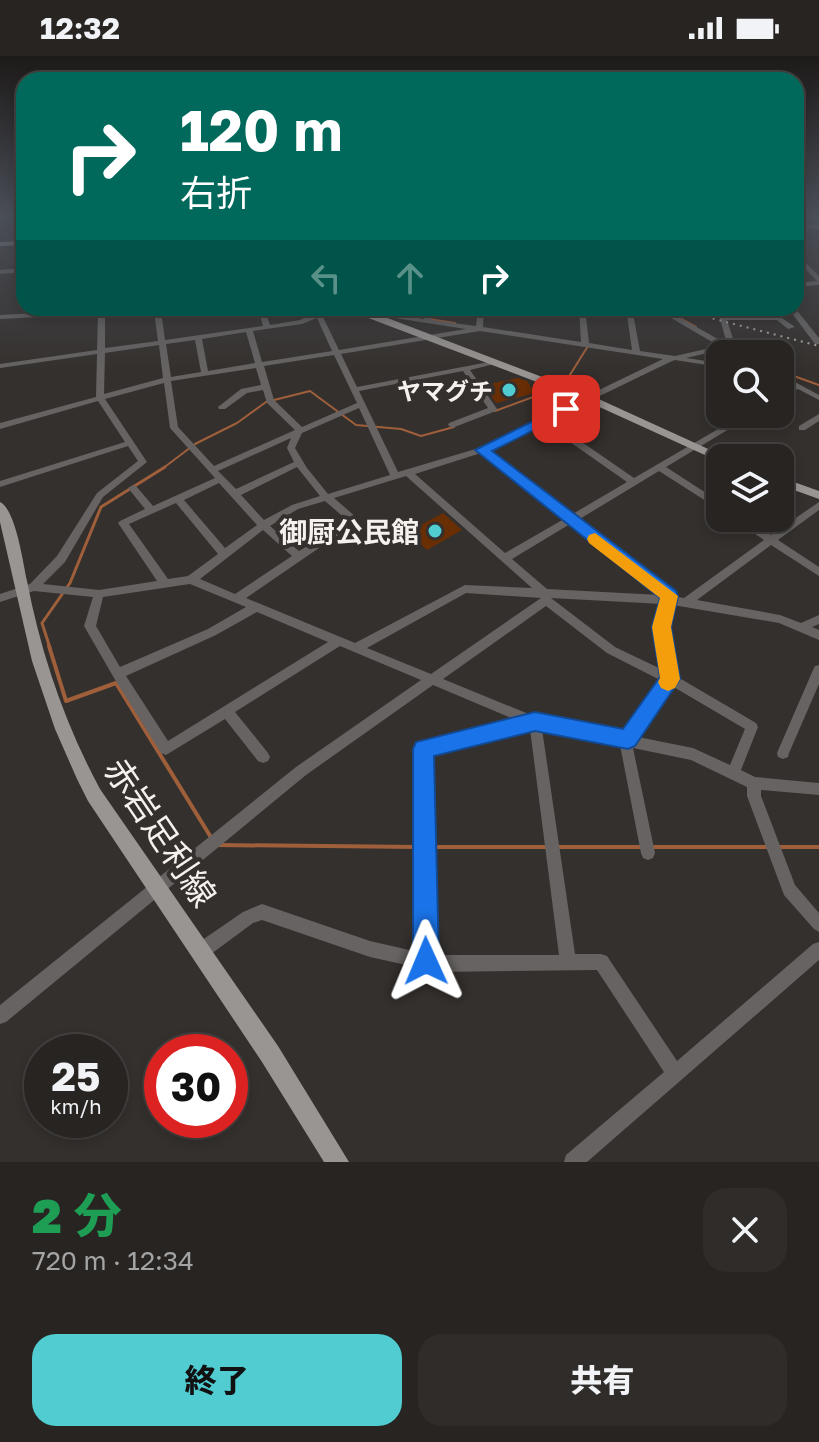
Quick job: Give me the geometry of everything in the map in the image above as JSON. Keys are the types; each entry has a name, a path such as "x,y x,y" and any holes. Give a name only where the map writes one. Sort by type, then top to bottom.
{"main road":[{"path":"370,316 588,398 706,451"},
{"path":"794,486 819,495"},
{"name":"赤岩足利線","path":"0,506 12,534 28,589 35,647 76,761 94,795 201,951 337,1162"}],"street":[{"path":"806,268 818,284"},
{"path":"28,589 61,559 100,495 143,462 100,398 100,316"},
{"path":"157,316 174,428 263,525 299,557"},
{"path":"264,316 267,327"},
{"path":"0,366 302,322 311,316"},
{"path":"319,316 395,475"},
{"path":"400,316 706,363"},
{"path":"427,320 428,316"},
{"path":"480,328 481,316"},
{"path":"580,316 582,344"},
{"path":"630,316 636,352"},
{"path":"671,316 714,340"},
{"path":"723,316 730,340"},
{"path":"756,316 779,318 791,327"},
{"path":"797,316 818,342"},
{"path":"0,426 165,380 480,328"},
{"path":"249,330 270,401 299,432"},
{"path":"198,337 205,373"},
{"path":"0,598 28,589 99,594 191,580 263,525 322,497 482,450 675,358 706,351"},
{"path":"354,390 494,363"},
{"path":"452,425 493,409 465,369"},
{"path":"794,384 819,398"},
{"path":"794,388 798,386"},
{"path":"222,407 244,391 265,387"},
{"path":"212,470 361,404"},
{"path":"802,428 819,417"},
{"path":"544,420 634,482"},
{"path":"505,558 726,428"},
{"path":"236,599 354,520 322,497 298,463 291,448 299,432"},
{"path":"0,484 130,443"},
{"path":"482,450 669,596 662,627 670,679 626,743 647,848"},
{"path":"234,494 298,463"},
{"path":"659,467 706,498"},
{"path":"407,472 546,598 611,650 670,679 752,727 733,773"},
{"path":"165,584 123,523 221,479"},
{"path":"133,488 151,510"},
{"path":"177,498 224,554"},
{"path":"685,603 819,505"},
{"path":"761,532 819,572"},
{"path":"191,580 535,722 693,754 754,783 819,789"},
{"path":"356,648 465,589 531,591 546,598 625,595 670,600 780,619 819,635"},
{"path":"99,594 90,626 166,749 339,641"},
{"path":"0,1016 301,771 546,598"},
{"path":"118,674 212,632 254,608"},
{"path":"802,627 819,619"},
{"path":"783,753 819,670"},
{"path":"227,711 263,757"},
{"path":"535,722 568,961"},
{"path":"426,961 424,749 535,722"},
{"path":"754,783 754,796 789,890 819,924"},
{"path":"201,951 248,917 262,912 370,949 426,961 454,965 601,962 676,1074"},
{"path":"573,1162 819,950"}],"building":[{"name":"ヤマグチ","path":"518,378 527,381 535,393 496,403 484,385"},
{"path":"575,411 594,423 574,433 556,420"},
{"name":"御厨公民館","path":"443,513 462,530 427,550 408,532"}],"waterway":[{"path":"676,316 696,327"},
{"path":"429,319 455,323"},
{"path":"495,411 563,386 588,346"},
{"path":"794,376 819,385"},
{"path":"163,468 195,444 237,423 266,402 310,391 356,425 401,429 421,436 454,427"},
{"path":"50,648 42,623 70,583 101,507 163,468"},
{"path":"49,646 66,701 116,683 212,839"},
{"path":"216,845 419,847"},
{"path":"431,847 547,847"},
{"path":"559,847 643,847"},
{"path":"651,847 767,847"},
{"path":"779,847 819,847"}],"railway":[{"path":"703,316 819,346"}],"slow traffic":[{"path":"595,539 669,596 662,627 668,682"}],"place":[{"name":"ヤマグチ","path":"509,390"},
{"name":"御厨公民館","path":"435,531"}],"route":[{"path":"426,961 424,749 535,722 628,740 670,679 662,627 669,596 482,450 566,409"}]}
